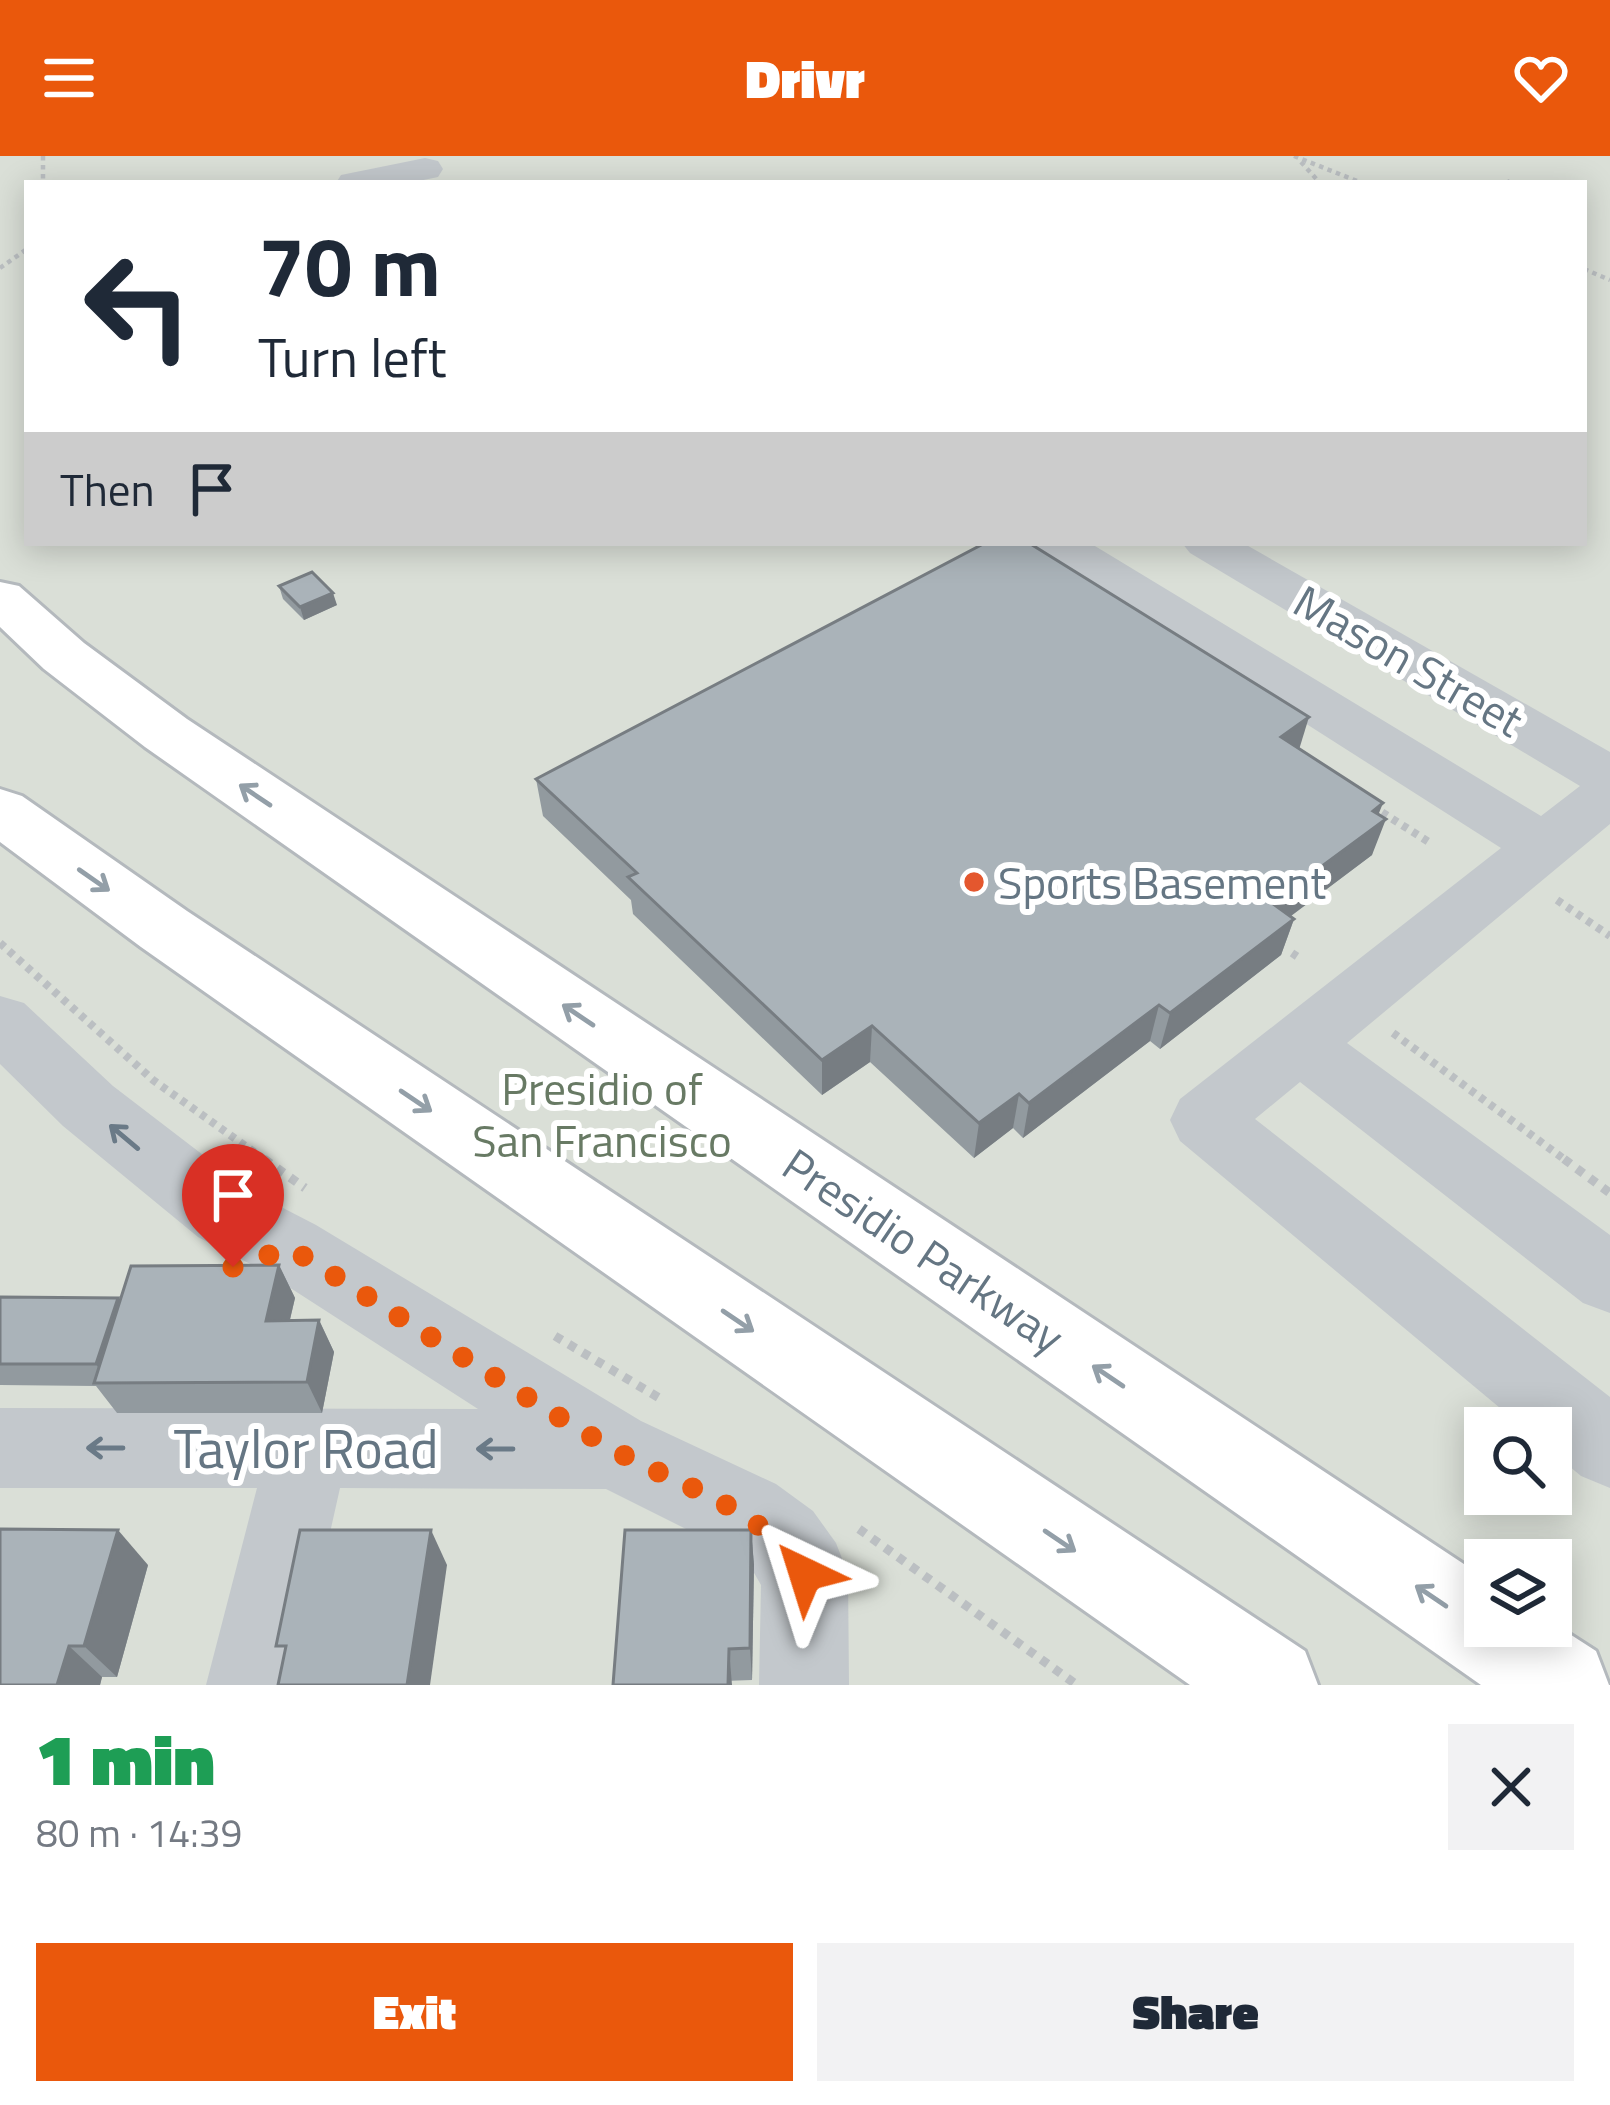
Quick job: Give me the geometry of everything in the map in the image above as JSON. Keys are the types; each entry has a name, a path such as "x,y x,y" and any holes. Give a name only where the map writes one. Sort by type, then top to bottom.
{"highway":[{"name":"Presidio Parkway","path":"0,598 64,656 166,734 1562,1685"},
{"path":"0,811 184,942 1271,1685"}],"street":[{"path":"370,180 425,170"},
{"path":"1060,546 1543,868"},
{"name":"Mason Street","path":"1212,546 1610,778"},
{"path":"1610,793 1543,868 1299,1044 1205,1120 1610,1448"},
{"path":"0,1022 38,1063 224,1214 304,1222 612,1449 746,1514 783,1541 805,1574 804,1685"},
{"path":"1299,1044 1610,1280"},
{"path":"191,1269 233,1267 304,1222"},
{"name":"Taylor Road","path":"0,1448 612,1449"},
{"path":"251,1685 308,1448"}],"path":[{"path":"1294,157 1317,180"},
{"path":"1294,157 1354,180"},
{"path":"1543,868 1610,936"},
{"path":"0,943 304,1222"},
{"path":"1384,1020 1398,1040 1610,1193"},
{"path":"545,1330 603,1362"}],"green space":[{"name":"Presidio of San Francisco","path":"0,156 1610,156 1610,1685 0,1685"}],"building":[{"name":"Sports Basement","path":"979,546 1034,546 1309,717 1281,737 1383,803 1373,811 1386,819 1272,903 1294,919 1170,1013 1159,1005 1029,1103 1019,1094 979,1123 872,1026 822,1060 628,877 637,873 536,779"},
{"path":"312,572 333,593 300,607 279,586"},
{"path":"279,1265 266,1321 319,1320 307,1382 94,1383 131,1266"},
{"path":"0,1297 118,1298 96,1364 0,1364"},
{"path":"0,1529 118,1530 84,1646 69,1646 57,1685 0,1685"},
{"path":"300,1530 431,1530 407,1685 278,1685 286,1646 276,1646"},
{"path":"625,1530 751,1530 750,1648 729,1649 728,1685 613,1685"}],"place":[{"name":"Sports Basement","path":"974,882"}],"route":[{"path":"233,1267 290,1248 612,1449 746,1514 783,1541 805,1574"}]}
